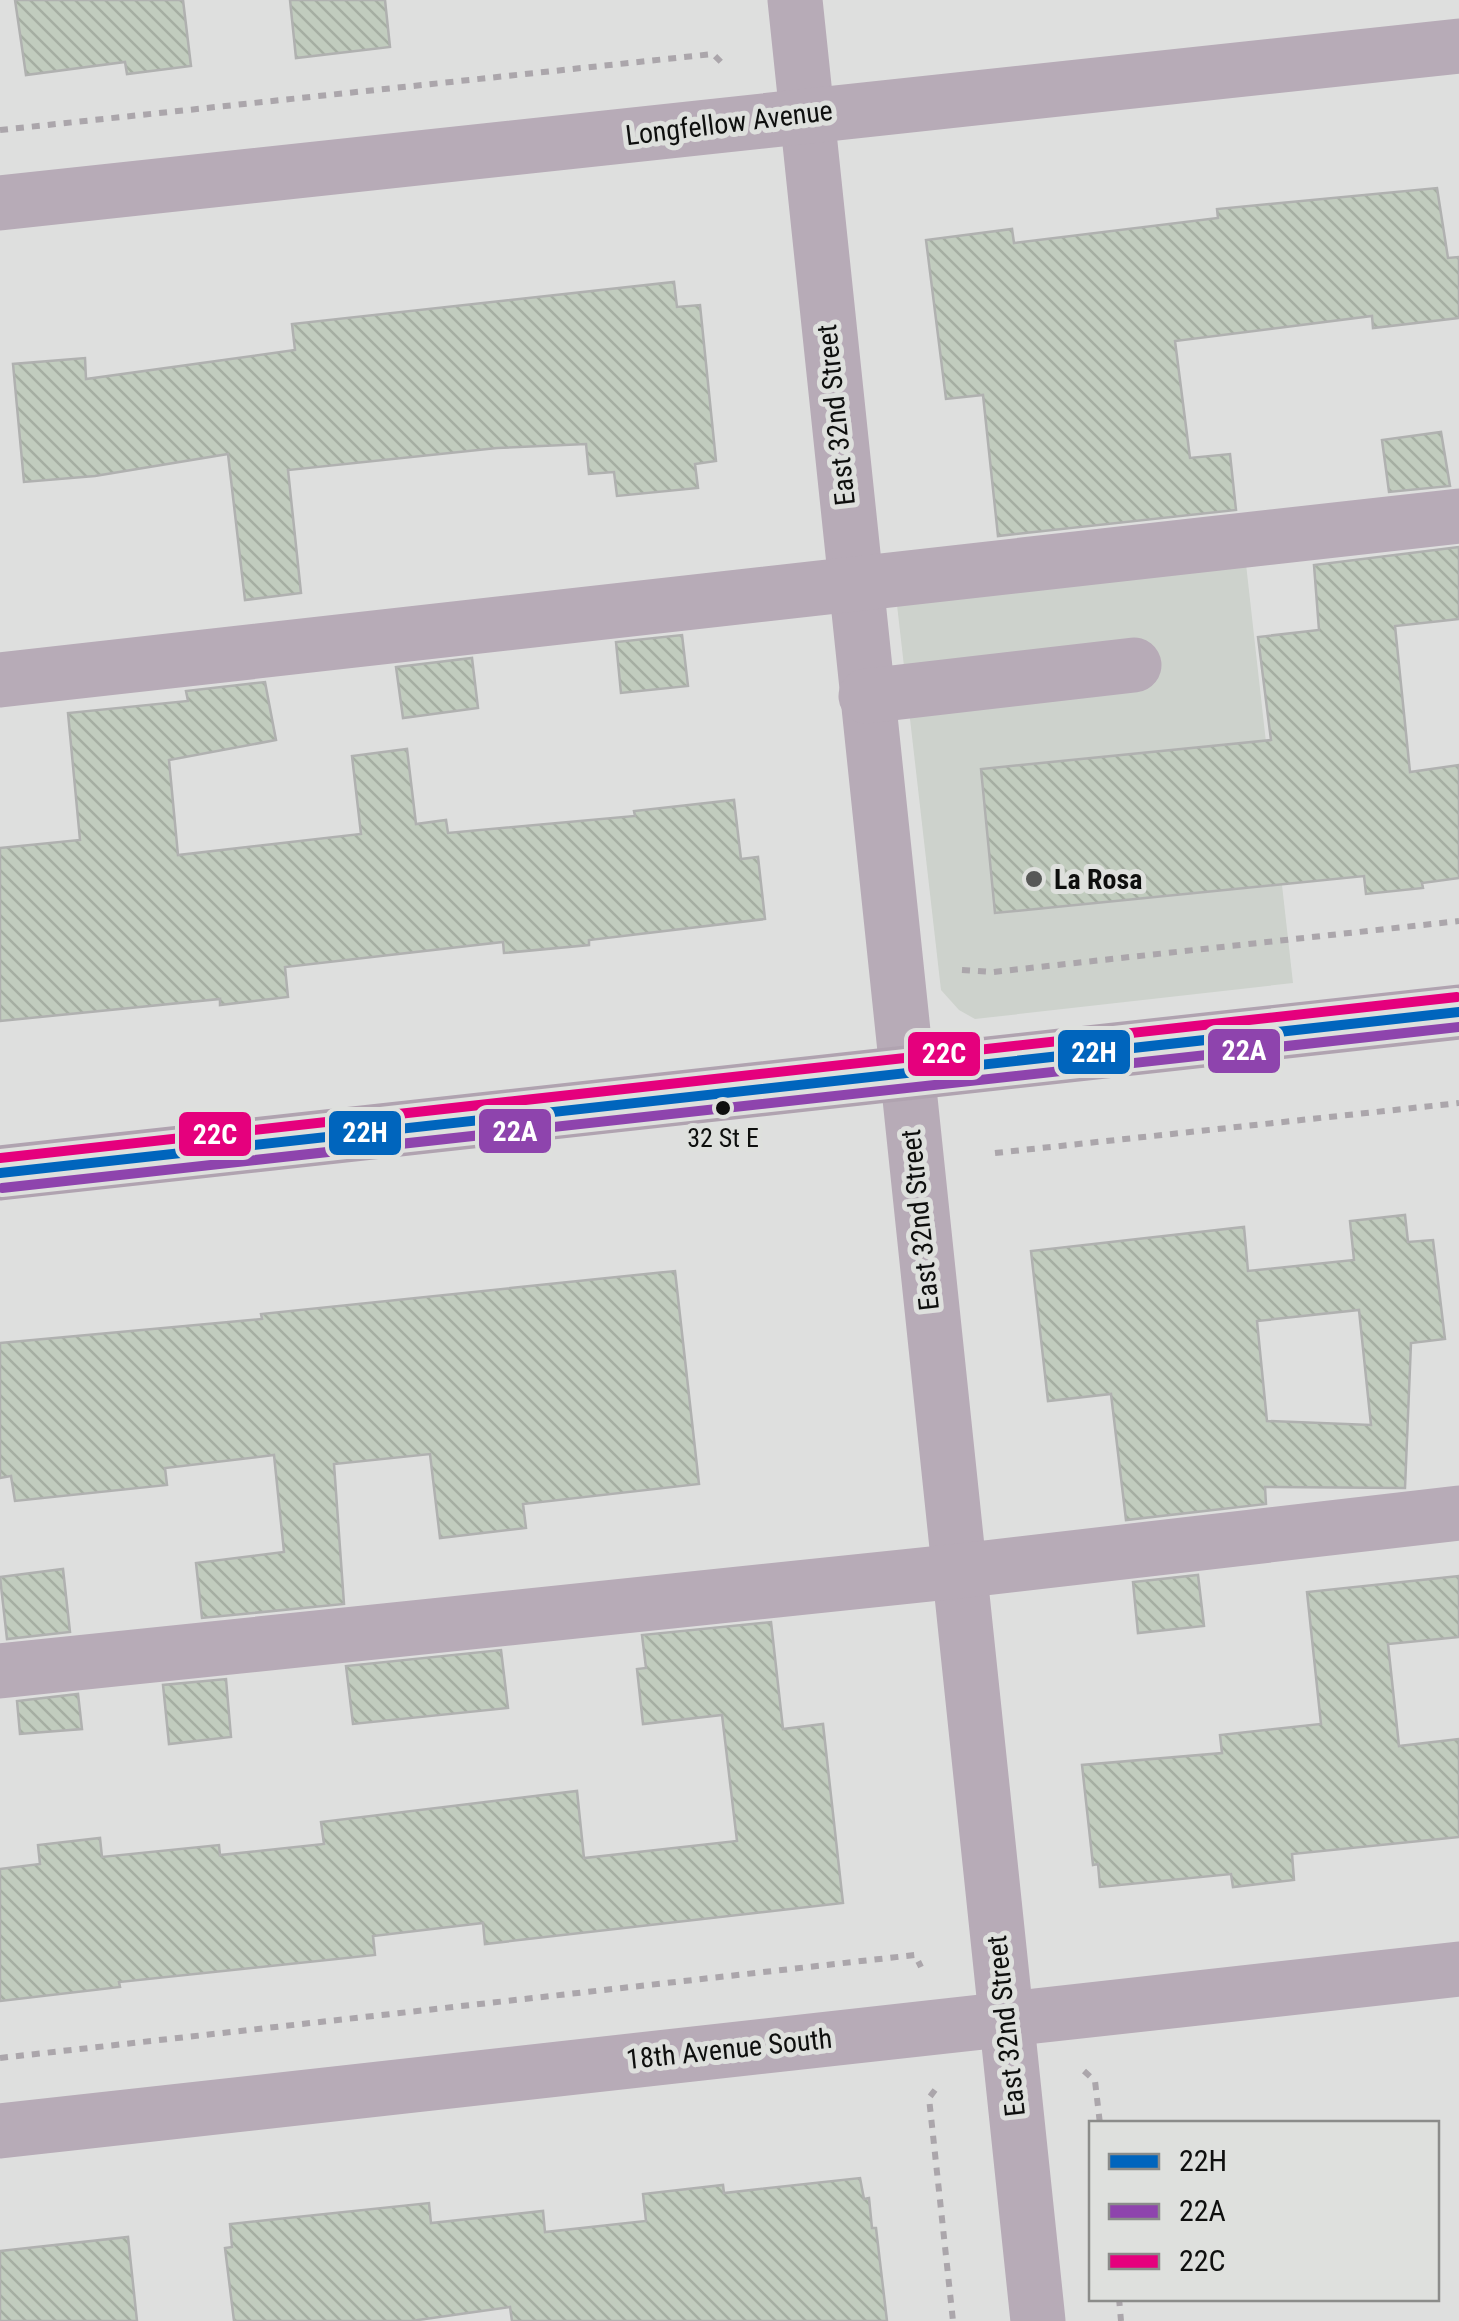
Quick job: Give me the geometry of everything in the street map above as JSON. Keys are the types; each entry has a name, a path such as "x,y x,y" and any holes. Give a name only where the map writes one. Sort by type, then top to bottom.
{"main road":[{"path":"0,1173 1459,1012"}],"street":[{"name":"East 32nd Street","path":"795,0 1038,2321"},
{"name":"Longfellow Avenue","path":"0,203 805,113 1459,46"},
{"path":"0,680 1459,516"},
{"path":"866,696 1134,666"},
{"path":"0,1671 960,1571 1459,1514"},
{"name":"18th Avenue South","path":"0,2131 1459,1969"}],"path":[{"path":"0,130 713,54 724,64"},
{"path":"962,970 993,972 1459,921"},
{"path":"995,1153 1459,1103"},
{"path":"0,2058 915,1955 922,1968"},
{"path":"1084,2072 1096,2081 1100,2121"},
{"path":"936,2088 929,2098 953,2321"}],"shaded area":[{"path":"1246,564 1293,983 975,1019 959,1010 941,990 897,605"}],"building":[{"path":"15,0 183,0 191,66 127,74 125,62 26,75"},
{"path":"290,0 385,0 390,47 296,58"},
{"path":"1437,188 1448,258 1459,257 1459,318 1373,328 1372,316 1175,341 1190,458 1230,454 1236,510 998,536 983,395 946,399 926,240 1012,229 1014,243 1218,218 1217,209"},
{"path":"674,282 677,307 700,305 716,461 695,464 698,488 617,496 614,472 589,474 586,444 497,448 288,470 301,593 245,600 228,454 95,476 24,482 13,364 85,358 86,379 295,350 292,324"},
{"path":"1441,432 1450,486 1389,492 1382,440"},
{"path":"1459,547 1459,619 1395,626 1410,772 1459,765 1459,878 1422,883 1423,888 1366,894 1364,876 995,913 981,769 1271,740 1258,637 1319,630 1314,565"},
{"path":"682,635 688,686 621,693 616,642"},
{"path":"472,658 478,708 403,718 396,667"},
{"path":"265,682 276,740 169,760 178,855 361,834 352,756 407,749 416,824 446,820 448,833 635,816 634,811 734,800 741,859 758,857 765,919 589,940 589,945 504,953 503,942 285,967 288,997 220,1005 220,999 0,1021 0,848 80,840 68,713 188,701 186,691"},
{"path":"1405,1215 1408,1242 1433,1240 1445,1339 1411,1343 1405,1488 1265,1487 1266,1504 1126,1520 1111,1394 1048,1401 1031,1251 1244,1227 1248,1271 1354,1260 1350,1221","holes":["1359,1310 1371,1425 1267,1421 1257,1321"]},
{"path":"675,1271 699,1484 523,1504 526,1528 440,1538 430,1454 334,1464 344,1604 202,1618 196,1563 284,1552 274,1455 165,1468 167,1485 15,1501 11,1476 0,1478 0,1343 262,1319 261,1314"},
{"path":"63,1569 70,1632 7,1639 0,1577"},
{"path":"1198,1575 1204,1626 1138,1633 1133,1582"},
{"path":"1459,1576 1459,1637 1388,1644 1399,1746 1459,1739 1459,1837 1292,1854 1294,1880 1233,1887 1231,1874 1100,1887 1098,1864 1093,1865 1082,1765 1222,1753 1220,1735 1321,1724 1307,1592"},
{"path":"771,1622 783,1729 823,1724 843,1903 485,1944 483,1923 373,1936 375,1955 119,1982 120,1987 0,2001 0,1869 40,1864 38,1845 100,1838 102,1857 219,1845 220,1855 324,1844 321,1822 577,1791 584,1858 737,1841 722,1715 643,1724 637,1669 646,1668 642,1635"},
{"path":"501,1650 508,1708 353,1724 346,1666"},
{"path":"226,1679 231,1737 169,1744 163,1685"},
{"path":"78,1694 82,1729 20,1734 17,1701"},
{"path":"860,2178 864,2199 869,2198 872,2228 876,2228 887,2321 512,2321 510,2307 411,2321 234,2321 225,2248 232,2247 230,2224 429,2203 431,2223 543,2211 545,2232 646,2221 643,2194 723,2185 724,2193"},
{"path":"128,2237 137,2321 0,2321 0,2251"}],"transit line":[{"name":"22C","path":"0,1158 1457,997"},
{"name":"22H","path":"0,1173 1459,1012"},
{"name":"22A","path":"2,1188 1459,1027"}],"place":[{"name":"La Rosa","path":"1034,879"},
{"name":"32 St E","path":"723,1108"}]}
